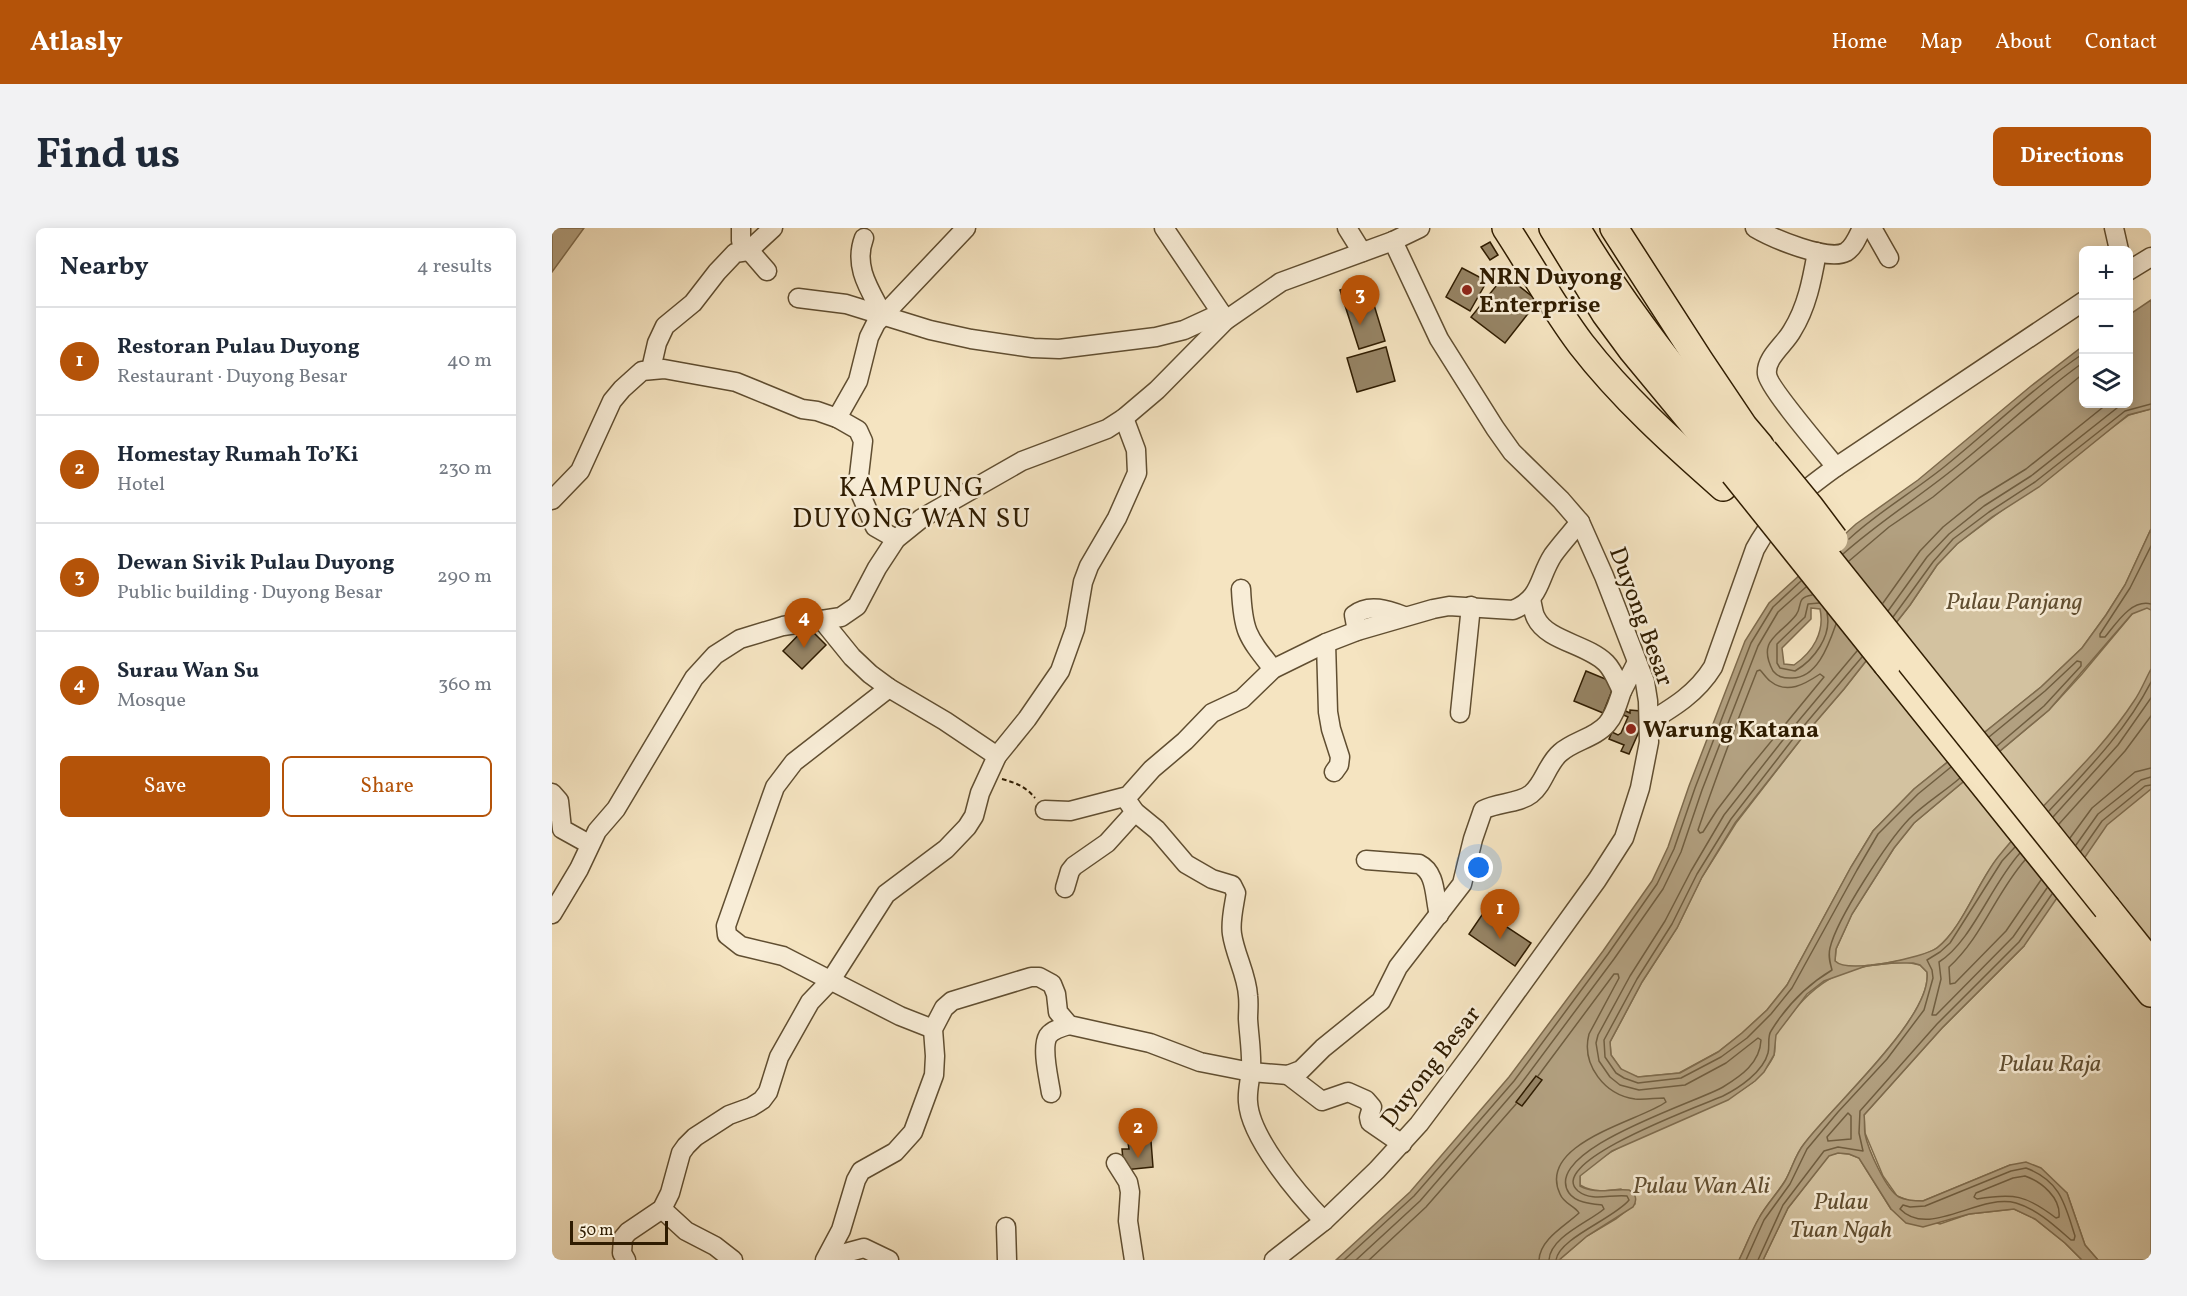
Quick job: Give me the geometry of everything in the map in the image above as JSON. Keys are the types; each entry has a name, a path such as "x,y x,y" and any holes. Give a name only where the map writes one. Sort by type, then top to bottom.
{"highway":[{"path":"1506,228 1581,344 1640,411 1676,446 1742,468"},
{"path":"1553,228 1605,313 1633,351 1742,468 1878,622 2099,914 2151,993"},
{"path":"1576,228 1621,300 1742,468 1776,541 1887,664 2099,914 2151,963"},
{"path":"1614,228 1744,427 1742,468"}],"street":[{"path":"741,228 741,241 767,271"},
{"path":"651,369 657,343 665,326 693,303 735,253 748,251 773,228"},
{"path":"837,418 858,381 869,337 876,323 966,228"},
{"path":"1164,228 1224,316"},
{"path":"1347,228 1362,252"},
{"path":"798,298 846,304 930,330 971,339 1033,348 1059,349 1156,337 1184,330 1224,316 1281,282 1393,241 1420,228"},
{"path":"1755,228 1783,242 1817,252 1844,253 1851,248 1862,228"},
{"path":"1872,228 1889,258"},
{"path":"2114,228 2118,246"},
{"path":"864,238 859,261 883,315"},
{"name":"Duyong Besar","path":"1274,1260 1324,1221 1402,1144 1473,1052 1597,880 1624,838 1646,766 1649,722 1645,682 1604,576 1580,522 1512,452 1495,428 1439,339 1393,241"},
{"path":"1817,252 1804,308 1785,344 1768,364 1767,376 1779,396 1836,467"},
{"path":"2133,268 2151,257"},
{"path":"1649,722 1703,684 1713,668 1751,559 1764,533 1782,510 1836,467 2079,304"},
{"path":"552,914 579,869 589,844 602,823 616,809 694,678 715,655 740,639 783,626 842,617 857,606 896,538 934,511 1022,461 1107,429 1124,418 1157,390 1224,316"},
{"path":"552,500 580,471 612,401 631,379 642,371 651,369 677,370 736,382 802,409 837,418 861,435 863,441 858,484 861,495 875,527 896,538"},
{"path":"626,1260 622,1253 623,1238 662,1209 670,1193 681,1153 686,1146 695,1137 729,1115 751,1107 762,1100 768,1092 779,1057 810,1002 831,980 886,894 946,849 967,827 974,816 980,793 997,756 1060,671 1075,629 1083,582 1137,473 1136,450 1124,418"},
{"path":"1580,522 1553,555 1532,600 1535,617 1543,628 1605,662 1614,673 1622,691"},
{"path":"1241,589 1242,618 1247,634 1273,669"},
{"path":"1065,888 1070,871 1074,866 1107,843 1152,769 1185,741 1212,713 1242,699 1273,669 1326,643 1404,616 1449,606 1513,610 1532,600"},
{"path":"1460,713 1471,606"},
{"path":"822,620 852,657 889,688 945,721 997,756"},
{"path":"1326,643 1328,712 1331,729 1341,757 1334,772"},
{"path":"1052,1093 1046,1054 1047,1039 1054,1030 1069,1025 1150,1043 1200,1062 1251,1072 1288,1075 1301,1070 1323,1048 1381,1001 1398,967 1462,884 1483,810 1494,804 1522,799 1530,795 1537,788 1558,754 1607,724 1637,662"},
{"path":"889,688 794,762 783,775 771,798 726,926 727,935 741,946 783,956 900,1016 933,1029"},
{"path":"552,793 559,801 562,829 589,844"},
{"path":"1045,810 1053,812 1131,804"},
{"path":"1131,804 1186,864 1212,879 1232,885 1235,889 1231,924 1232,936 1247,984 1251,1072 1248,1104 1251,1117 1279,1168 1301,1197 1324,1221"},
{"path":"1366,860 1419,864 1426,868 1432,875 1439,915"},
{"path":"826,1259 841,1230 856,1180 861,1171 895,1152 914,1132 934,1075 933,1029 944,1008 952,1001 1031,977 1039,978 1052,984 1056,994 1058,1012 1069,1025"},
{"path":"1288,1075 1322,1101 1348,1092 1366,1100 1372,1107 1370,1122 1402,1144"},
{"path":"1116,1163 1128,1182 1130,1192 1128,1221 1134,1260"},
{"path":"662,1209 686,1231 715,1246 733,1260"},
{"path":"1006,1227 1007,1260"},
{"path":"826,1259 864,1248 889,1260"}],"path":[{"path":"988,775 1019,784 1027,789 1045,810"}],"green space":[{"name":"Pulau Panjang","path":"2151,409 2151,529 2125,585 2082,648 2041,687 1914,789 1873,831 1787,985 1767,1010 1718,1052 1679,1073 1638,1077 1626,1073 1611,1055 1610,1042 1642,982 1677,928 1702,877 1736,823 1910,605 1937,565 1957,544 2129,415"},
{"name":"Pulau Raja","path":"2151,560 2151,1260 2098,1260 2085,1245 2067,1193 2010,1165 1923,1201 1910,1201 1897,1196 1883,1176 1865,1133 1864,1115 1942,1028 2024,946 1998,858 1955,928 1932,951 1915,957 1857,967 1843,966 1835,961 1836,949 1852,914 1894,848 1914,823 2049,710 2082,674 2132,614"},
{"name":"Pulau Wan Ali","path":"1906,962 1920,965 1927,972 1925,991 1914,1013 1878,1061 1801,1148 1785,1181 1753,1228 1739,1260 1559,1260 1587,1236 1616,1219 1635,1204 1621,1189 1605,1191 1585,1188 1580,1185 1580,1175 1619,1147 1710,1107 1752,1083 1768,1066 1774,1055 1775,1036 1778,1031 1804,999 1829,979 1856,969"},
{"name":"Pulau Tuan Ngah","path":"1838,1153 1859,1158 1891,1209 1940,1224 1969,1214 2014,1209 2035,1219 2082,1260 1763,1260 1788,1208 1829,1155"}],"water":[{"path":"552,228 584,228 552,272"},
{"path":"2151,300 2151,409 2128,415 2039,487 1992,517 1957,544 1937,565 1910,605 1735,823 1702,877 1677,928 1642,982 1610,1042 1611,1055 1621,1069 1638,1077 1680,1073 1718,1052 1767,1010 1787,985 1873,831 1914,789 2041,687 2082,648 2125,585 2151,529 2151,610 2147,608 2132,614 2049,710 1914,823 1894,848 1852,914 1836,949 1835,961 1842,965 1854,966 1902,960 1929,952 1946,940 1962,918 1998,857 2103,742 2134,701 2151,669 2151,789 2107,825 2024,946 1942,1028 1864,1115 1865,1134 1874,1159 1883,1178 1899,1197 1923,1201 2010,1165 2026,1162 2041,1168 2067,1193 2085,1245 2098,1260 2082,1260 2035,1219 2014,1209 1969,1214 1923,1227 1906,1223 1891,1209 1859,1158 1838,1153 1829,1156 1788,1208 1763,1260 1739,1260 1753,1228 1785,1181 1801,1148 1878,1061 1914,1013 1925,991 1927,972 1920,965 1913,963 1892,963 1866,966 1824,981 1807,994 1776,1035 1774,1055 1764,1072 1755,1081 1728,1100 1612,1151 1580,1176 1580,1186 1586,1189 1629,1190 1636,1198 1635,1202 1633,1207 1587,1236 1559,1260 1336,1260 1410,1192 1509,1077 1652,881 1668,847 1745,641 1769,603 1856,524 1918,480 2079,349 2079,408 2133,408 2133,312","holes":["1811,608 1820,609 1819,633 1812,648 1794,665 1784,664 1782,648 1811,619"]}],"building":[{"path":"1490,242 1498,255 1490,260 1481,247"},
{"path":"1462,268 1487,281 1470,311 1446,297"},
{"path":"1505,275 1538,301 1505,343 1471,317"},
{"path":"1367,282 1385,341 1359,349 1340,290"},
{"path":"1386,347 1395,381 1357,392 1347,358"},
{"path":"807,626 826,645 802,669 783,651"},
{"path":"1586,671 1615,683 1603,713 1574,701"},
{"name":"Warung Katana","path":"1621,709 1630,713 1630,710 1641,711 1641,727 1629,754 1621,751 1624,745 1609,739 1612,732 1618,735 1621,733 1628,717 1619,713"},
{"path":"1484,912 1531,943 1515,966 1469,934"},
{"path":"1536,1076 1542,1080 1522,1106 1516,1102"},
{"path":"1151,1141 1153,1167 1124,1170 1122,1149 1129,1149 1128,1143"}],"place":[{"name":"NRN Duyong Enterprise","path":"1467,290"},
{"name":"Dewan Sivik Pulau Duyong","path":"1360,325"},
{"name":"Surau Wan Su","path":"804,648"},
{"name":"Warung Katana","path":"1631,729"},
{"name":"Restoran Pulau Duyong","path":"1500,939"},
{"name":"Homestay Rumah To’Ki","path":"1138,1158"}],"district":[{"name":"KAMPUNG DUYONG WAN SU","path":"912,502"}]}
